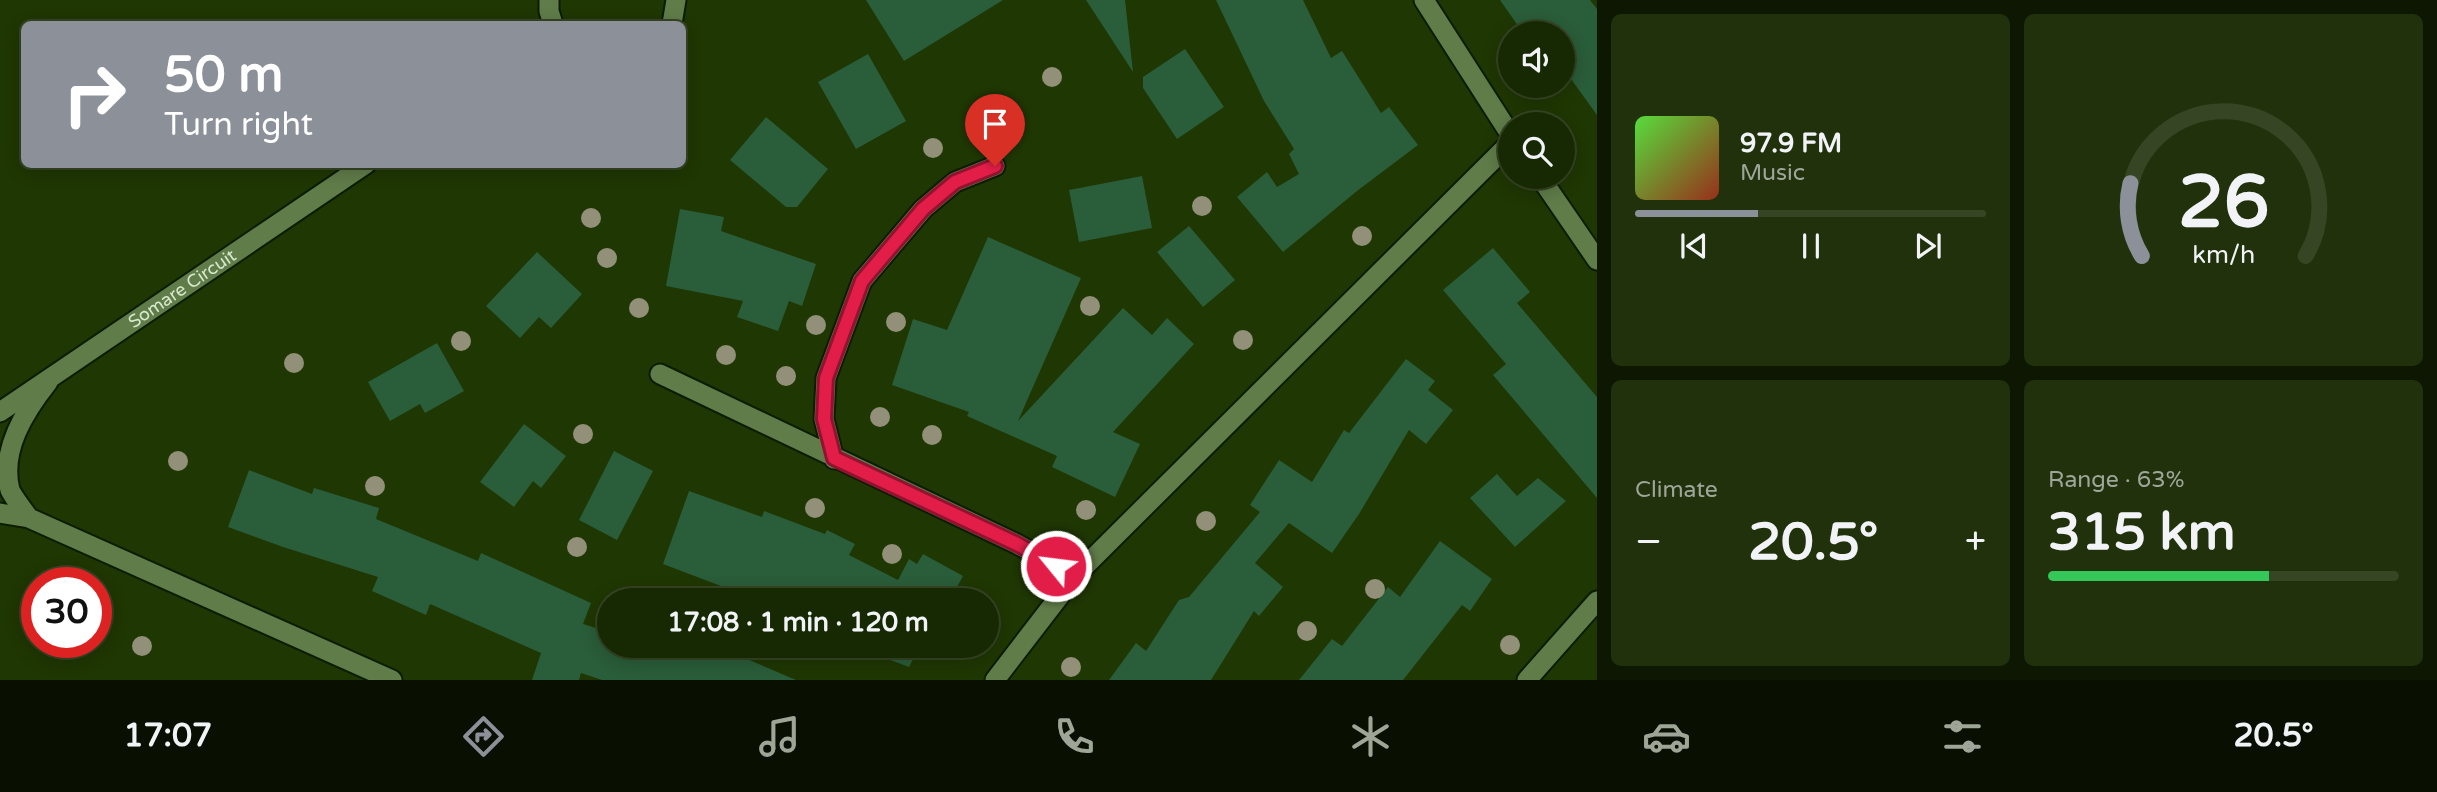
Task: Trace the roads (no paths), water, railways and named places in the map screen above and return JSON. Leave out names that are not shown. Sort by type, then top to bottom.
[{"type":"street","points":[[1424,0],[1498,115]]},
{"type":"street","points":[[673,21],[678,2]]},
{"type":"street","points":[[995,680],[1075,576],[1498,155]]},
{"type":"street","points":[[834,458],[824,419],[826,378],[862,281],[923,209],[955,182],[995,166]]},
{"type":"street","name":"Somare Circuit","points":[[0,412],[360,168]]},
{"type":"street","points":[[1548,189],[1597,260]]},
{"type":"street","points":[[660,374],[1017,544],[1075,576]]},
{"type":"street","points":[[29,518],[9,489],[4,472],[5,446],[15,424],[48,382]]},
{"type":"street","points":[[0,513],[29,518],[391,680]]},
{"type":"street","points":[[1527,680],[1597,601]]}]
